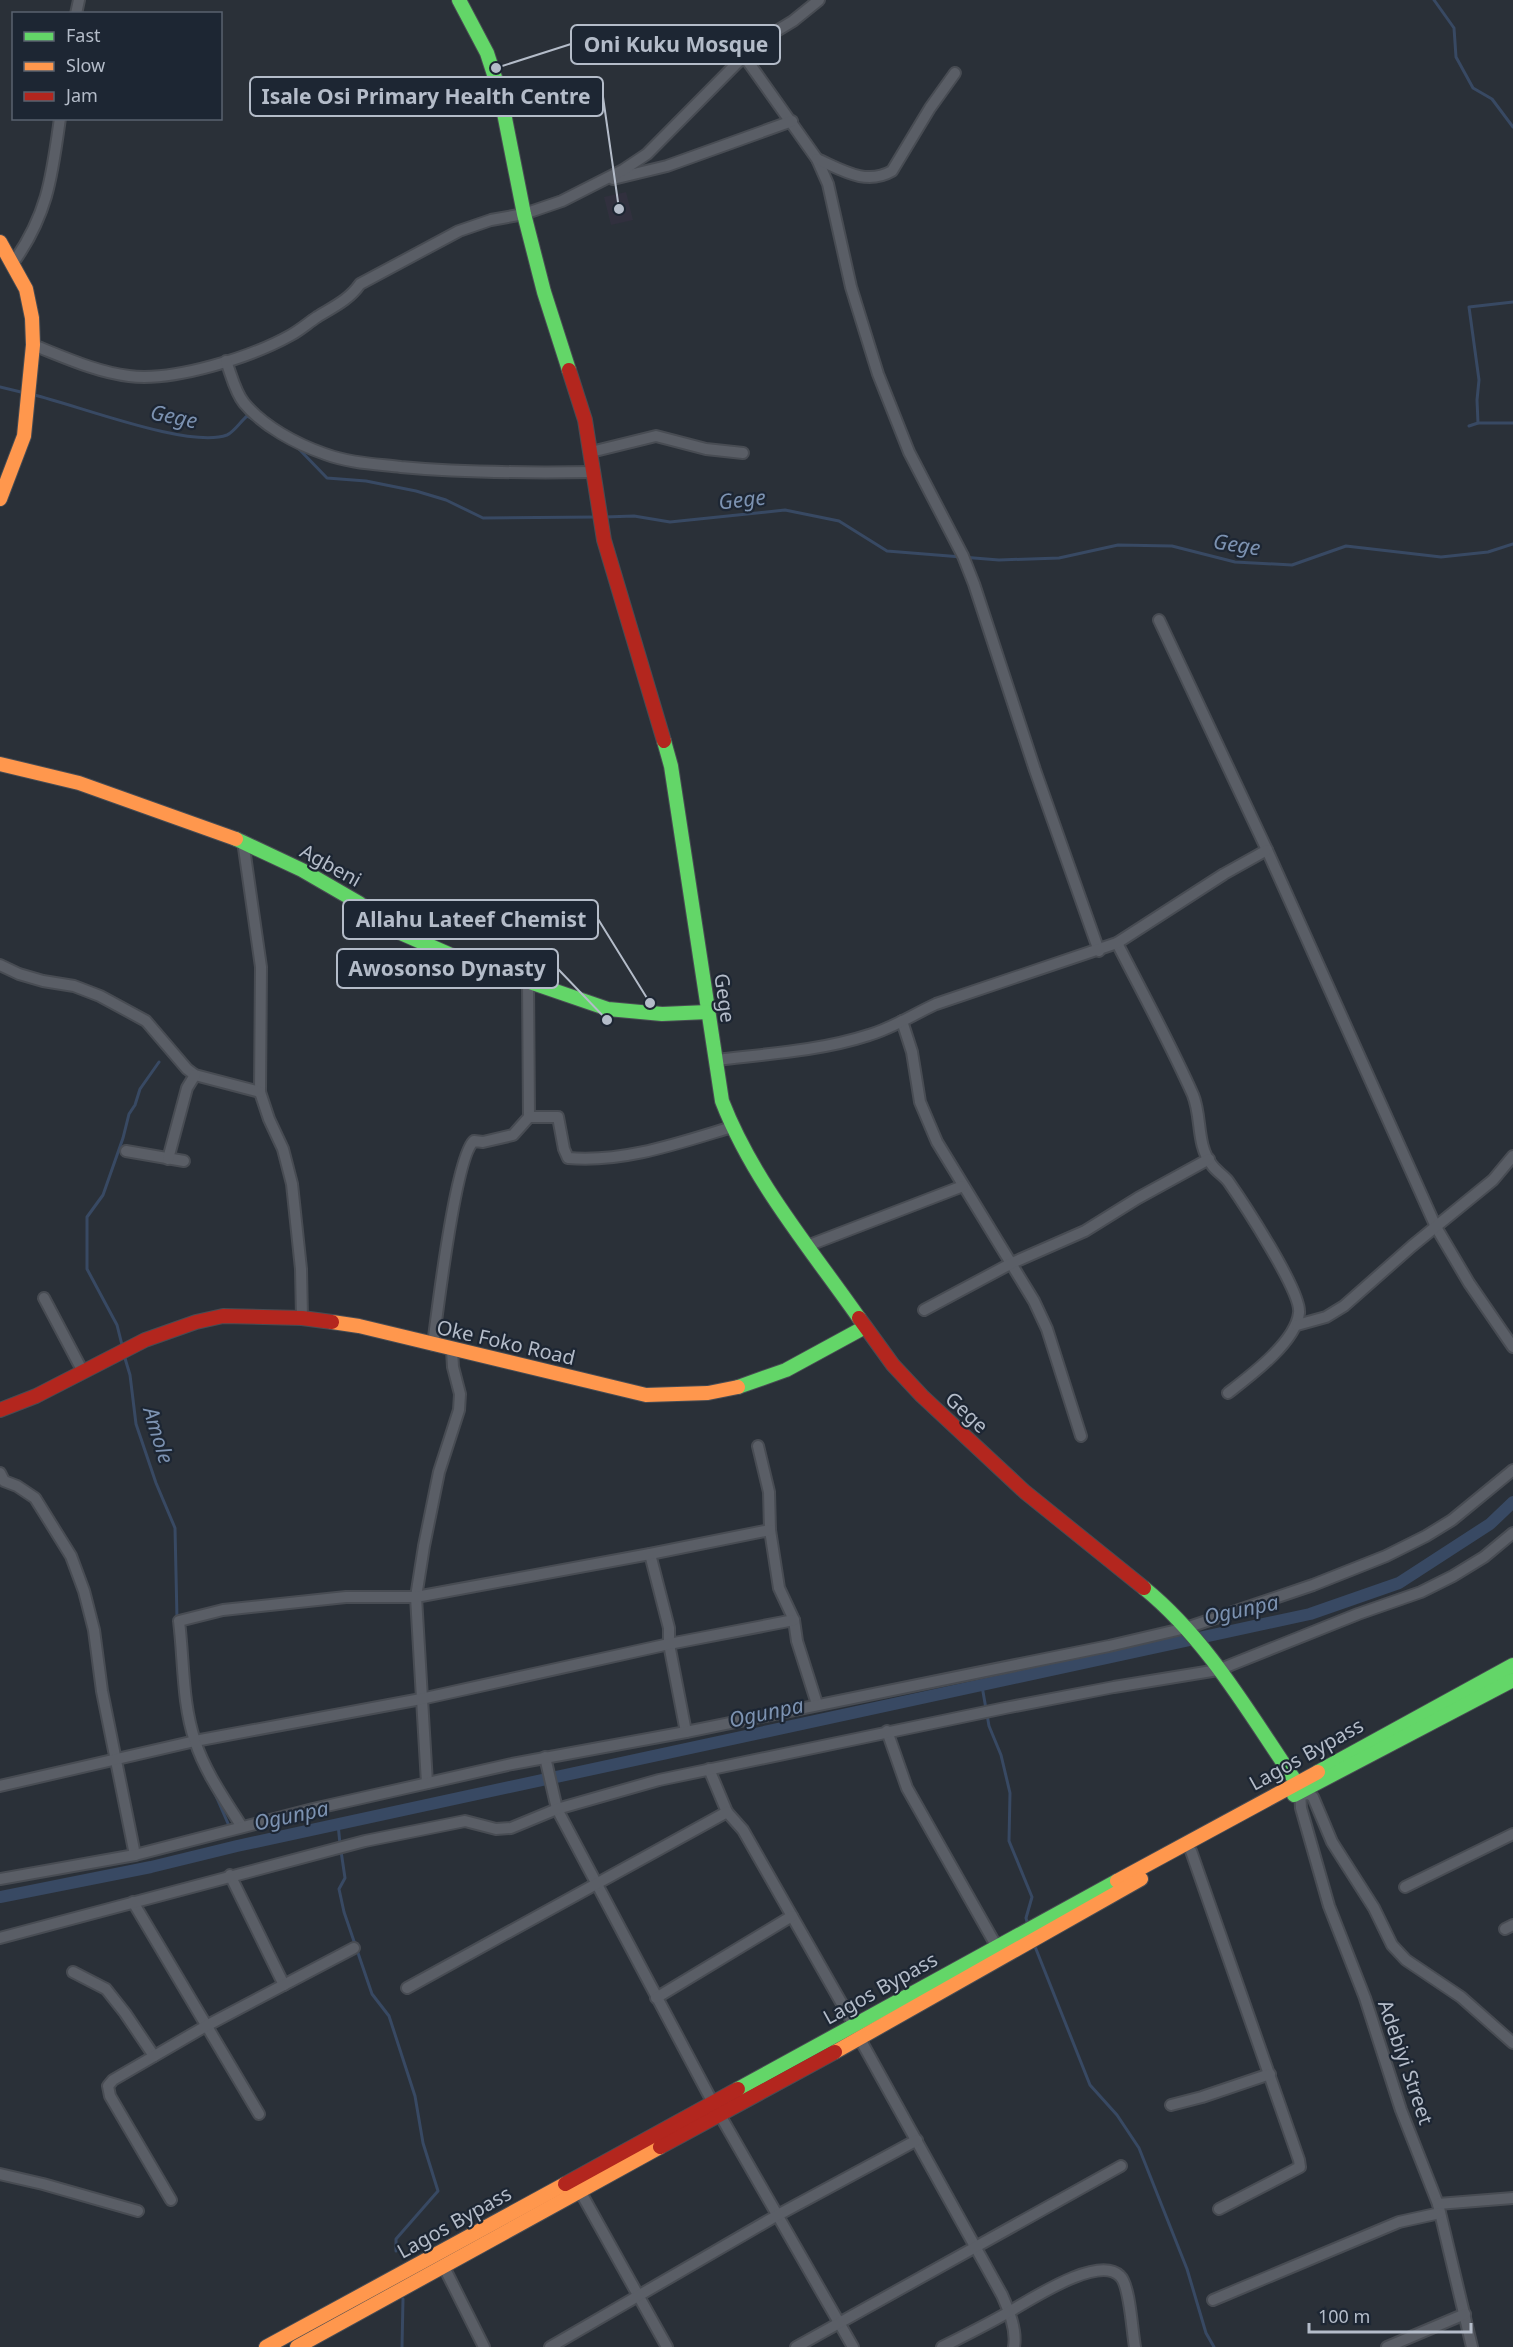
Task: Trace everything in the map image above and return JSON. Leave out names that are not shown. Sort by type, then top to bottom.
[{"type":"street","name":"Gege","points":[[459,0],[494,71],[509,132],[524,214],[544,292],[585,420],[604,540],[671,766],[715,1060],[722,1101],[732,1127],[759,1178],[893,1365],[965,1438],[1025,1492],[1168,1608],[1216,1666],[1299,1790]]},
{"type":"street","points":[[33,345],[104,372],[130,377],[157,377],[180,373],[262,349],[292,335],[352,296],[360,284],[459,231],[490,220],[524,214],[562,201],[601,182],[647,154],[744,56],[765,38],[793,21],[819,0]]},
{"type":"street","points":[[744,56],[817,159],[828,184],[851,287],[878,374],[909,452],[963,556],[974,584],[1035,770],[1099,951]]},
{"type":"street","points":[[817,159],[861,178],[883,176],[892,171],[930,108],[955,73]]},
{"type":"street","points":[[13,263],[31,238],[45,207],[60,120]]},
{"type":"street","points":[[601,182],[667,166],[792,121]]},
{"type":"street","points":[[0,242],[26,289],[32,318],[33,345],[24,436],[0,499]]},
{"type":"street","points":[[226,361],[242,401],[253,413],[286,436],[325,454],[356,462],[439,470],[594,472]]},
{"type":"street","points":[[591,452],[656,436],[706,448],[743,453]]},
{"type":"street","points":[[1159,620],[1267,850],[1437,1227],[1480,1300],[1513,1347]]},
{"type":"street","name":"Agbeni","points":[[0,764],[79,783],[243,841],[331,886],[359,903],[396,931],[451,955],[608,1009],[662,1014],[708,1012]]},
{"type":"street","points":[[243,841],[261,967],[260,1092],[268,1119],[284,1149],[292,1184],[299,1249],[302,1318]]},
{"type":"street","points":[[715,1060],[822,1047],[869,1035],[936,1004],[1099,951],[1117,943],[1224,874],[1267,850]]},
{"type":"street","points":[[1117,943],[1159,1023],[1194,1098],[1203,1146],[1211,1164],[1226,1179],[1252,1219],[1296,1295],[1300,1310],[1297,1324],[1288,1337],[1270,1357],[1228,1393]]},
{"type":"street","points":[[0,964],[19,974],[74,986],[100,996],[146,1022],[187,1069],[195,1075],[260,1092]]},
{"type":"street","points":[[433,1345],[443,1267],[455,1200],[468,1148],[474,1141],[483,1142],[513,1135],[530,1116],[528,981]]},
{"type":"street","points":[[902,1021],[912,1053],[920,1102],[937,1142],[1034,1301],[1047,1329],[1081,1436]]},
{"type":"street","points":[[168,1159],[187,1088],[195,1075]]},
{"type":"street","points":[[530,1116],[558,1117],[567,1158],[581,1159],[627,1155],[669,1146],[732,1127]]},
{"type":"street","points":[[126,1151],[184,1161]]},
{"type":"street","points":[[1297,1324],[1326,1317],[1344,1306],[1493,1180],[1513,1156]]},
{"type":"street","points":[[924,1310],[1012,1263],[1085,1231],[1138,1198],[1209,1159]]},
{"type":"street","points":[[807,1246],[963,1186]]},
{"type":"street","points":[[0,1410],[36,1396],[82,1371],[44,1298]]},
{"type":"street","name":"Oke Foko Road","points":[[82,1371],[130,1347],[196,1322],[223,1316],[302,1318],[359,1326],[646,1395],[676,1397],[760,1382],[812,1358],[865,1327]]},
{"type":"street","points":[[428,1783],[416,1597],[439,1472],[459,1410],[460,1394],[453,1368],[452,1350]]},
{"type":"street","points":[[758,1446],[769,1492],[770,1530],[779,1588],[794,1620],[817,1704]]},
{"type":"street","points":[[0,1879],[135,1855],[428,1783],[1189,1631],[1386,1556],[1452,1520],[1513,1470]]},
{"type":"street","points":[[0,1473],[4,1481],[17,1486],[35,1498],[70,1556],[84,1591],[94,1630],[102,1691],[135,1855]]},
{"type":"street","points":[[242,1827],[217,1788],[195,1742],[184,1687],[179,1621],[223,1610],[346,1597],[416,1597],[770,1530]]},
{"type":"street","points":[[0,1938],[230,1875],[365,1841],[465,1821],[496,1829],[511,1828],[556,1806],[709,1769],[886,1731],[1216,1666],[1421,1592],[1484,1557],[1513,1533]]},
{"type":"street","points":[[650,1554],[669,1628],[669,1644],[686,1732]]},
{"type":"street","points":[[0,1786],[195,1742],[421,1699],[669,1644],[794,1620]]},
{"type":"street","name":"Lagos Bypass","points":[[266,2347],[716,2109],[860,2039],[1299,1790],[1513,1665]]},
{"type":"street","name":"Lagos Bypass","points":[[297,2347],[580,2191],[854,2025],[997,1947],[1513,1680]]},
{"type":"street","points":[[886,1731],[907,1788],[997,1947]]},
{"type":"street","points":[[546,1761],[556,1806],[596,1886],[716,2109],[853,2347]]},
{"type":"street","points":[[709,1769],[727,1812],[743,1830],[854,2025]]},
{"type":"street","points":[[1299,1790],[1314,1797],[1332,1842],[1374,1908],[1392,1945],[1406,1960],[1461,1997],[1513,2043]]},
{"type":"street","name":"Adebiyi Street","points":[[1299,1790],[1329,1906],[1365,1998],[1401,2109],[1439,2209],[1472,2347]]},
{"type":"street","points":[[407,1988],[727,1812]]},
{"type":"street","points":[[1405,1887],[1513,1834]]},
{"type":"street","points":[[1191,1851],[1270,2074],[1300,2167],[1219,2209]]},
{"type":"street","points":[[230,1875],[284,1985]]},
{"type":"street","points":[[133,1902],[259,2114]]},
{"type":"street","points":[[656,1998],[792,1916]]},
{"type":"street","points":[[171,2200],[110,2096],[108,2086],[113,2080],[206,2026],[354,1948]]},
{"type":"street","points":[[73,1972],[106,1989],[154,2056]]},
{"type":"street","points":[[860,2039],[1009,2312],[1016,2339],[1014,2347]]},
{"type":"street","points":[[1171,2105],[1270,2074]]},
{"type":"street","points":[[550,2347],[776,2216],[917,2140]]},
{"type":"street","points":[[796,2347],[1121,2166]]},
{"type":"street","points":[[0,2174],[138,2211]]},
{"type":"street","points":[[580,2191],[667,2347]]},
{"type":"street","points":[[1213,2300],[1399,2222],[1439,2209],[1513,2198]]},
{"type":"street","points":[[443,2265],[483,2347]]},
{"type":"street","points":[[942,2347],[1033,2297],[1085,2273],[1101,2270],[1115,2272],[1122,2277],[1135,2347]]},
{"type":"street","points":[[1386,2347],[1465,2314]]},
{"type":"shaded area","points":[[626,192],[633,220],[611,225],[604,197]]},
{"type":"waterway","points":[[1434,0],[1454,28],[1456,57],[1473,88],[1492,99],[1513,127]]},
{"type":"waterway","points":[[1478,423],[1479,380],[1469,307],[1513,302]]},
{"type":"waterway","name":"Gege","points":[[0,387],[25,393]]},
{"type":"waterway","name":"Gege","points":[[34,395],[132,424],[187,436],[210,438],[227,435],[247,416],[254,420]]},
{"type":"waterway","points":[[1469,426],[1478,423],[1513,423]]},
{"type":"waterway","name":"Gege","points":[[298,448],[327,478],[366,481],[416,491],[446,500],[483,518],[596,517]]},
{"type":"waterway","name":"Gege","points":[[605,517],[634,516],[670,522],[785,510],[839,521],[887,551],[999,560],[1059,558],[1118,545],[1172,546],[1235,562],[1292,565],[1346,546],[1441,557],[1488,552],[1513,544]]},
{"type":"waterway","name":"Amole","points":[[122,1345],[117,1325],[87,1269],[87,1217],[103,1195],[129,1114],[135,1105],[140,1089],[159,1062]]},
{"type":"waterway","name":"Amole","points":[[124,1355],[130,1375],[136,1424],[156,1483],[175,1528],[177,1619]]},
{"type":"waterway","name":"Ogunpa","points":[[0,1897],[151,1867],[237,1846],[1310,1614],[1399,1583],[1490,1524],[1513,1502]]},
{"type":"waterway","points":[[982,1686],[989,1726],[1001,1755],[1010,1793],[1009,1841],[1032,1897],[1026,1918],[1028,1926]]},
{"type":"waterway","name":"Amole","points":[[216,1796],[230,1828]]},
{"type":"waterway","points":[[338,1824],[340,1844]]},
{"type":"waterway","points":[[341,1851],[345,1878],[339,1889],[344,1912],[372,1994],[389,2016],[415,2096],[423,2143],[438,2191],[396,2239],[396,2251]]},
{"type":"waterway","points":[[1034,1944],[1090,2085],[1117,2115],[1139,2148],[1187,2269],[1206,2333],[1214,2347]]},
{"type":"waterway","points":[[402,2347],[403,2299]]},
{"type":"traffic: fast","points":[[459,0],[487,53],[500,93],[524,214],[544,292],[569,370]]},
{"type":"traffic: fast","points":[[664,741],[671,766],[722,1101],[766,1186],[859,1318]]},
{"type":"traffic: fast","points":[[236,839],[302,870],[359,903],[396,931],[451,955],[608,1009],[662,1014],[708,1012]]},
{"type":"traffic: fast","points":[[738,1387],[786,1370],[865,1327]]},
{"type":"traffic: fast","points":[[1144,1588],[1188,1631],[1227,1679],[1300,1791]]},
{"type":"traffic: fast","points":[[1318,1772],[1513,1665]]},
{"type":"traffic: fast","points":[[1294,1795],[1513,1680]]},
{"type":"traffic: fast","points":[[738,2089],[1117,1881]]},
{"type":"traffic: slow","points":[[0,242],[26,289],[32,318],[33,345],[24,436],[0,499]]},
{"type":"traffic: slow","points":[[0,764],[79,783],[236,839]]},
{"type":"traffic: slow","points":[[332,1322],[359,1326],[646,1395],[708,1393],[738,1387]]},
{"type":"traffic: slow","points":[[1117,1881],[1318,1772]]},
{"type":"traffic: slow","points":[[835,2052],[1141,1879]]},
{"type":"traffic: slow","points":[[297,2347],[660,2147]]},
{"type":"traffic: slow","points":[[266,2347],[565,2184]]},
{"type":"traffic: jam","points":[[569,370],[585,420],[604,540],[664,741]]},
{"type":"traffic: jam","points":[[0,1410],[36,1396],[145,1340],[196,1322],[223,1316],[302,1318],[332,1322]]},
{"type":"traffic: jam","points":[[859,1318],[893,1365],[922,1396],[1025,1492],[1144,1588]]},
{"type":"traffic: jam","points":[[660,2147],[835,2052]]},
{"type":"traffic: jam","points":[[565,2184],[738,2089]]},
{"type":"place","name":"Oni Kuku Mosque","points":[[496,68]]},
{"type":"place","name":"Isale Osi Primary Health Centre","points":[[619,209]]},
{"type":"place","name":"Allahu Lateef Chemist","points":[[650,1003]]},
{"type":"place","name":"Awosonso Dynasty","points":[[607,1020]]}]
